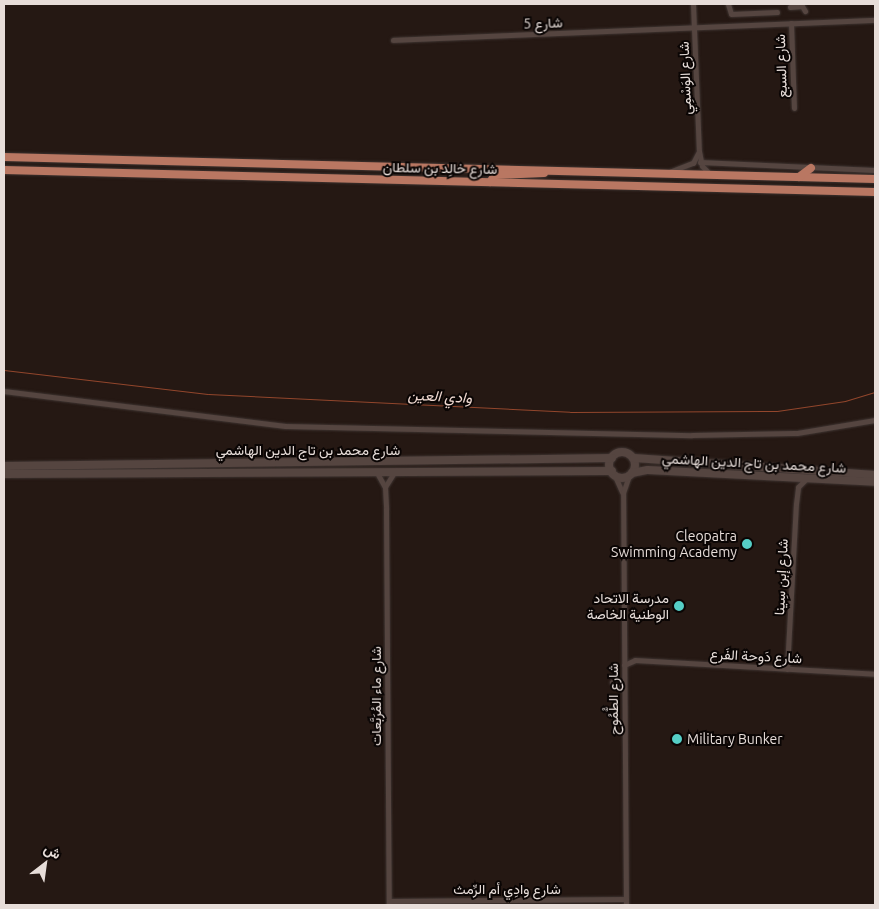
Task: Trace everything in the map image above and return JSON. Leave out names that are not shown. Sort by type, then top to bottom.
[{"type":"main road","name":"شارع خالِد بن سلطان","points":[[4,157],[875,179]]},
{"type":"main road","points":[[799,177],[811,168]]},
{"type":"main road","points":[[419,180],[478,176],[482,169]]},
{"type":"main road","name":"شارع خالِد بن سلطان","points":[[4,170],[875,192]]},
{"type":"main road","points":[[490,182],[495,175],[532,176],[553,170]]},
{"type":"street","name":"شارع الوَسْمِي","points":[[693,4],[700,162]]},
{"type":"street","points":[[728,4],[731,14],[777,12]]},
{"type":"street","points":[[790,6],[802,6],[805,13],[805,22]]},
{"type":"street","name":"شارع 5","points":[[393,40],[875,20]]},
{"type":"street","name":"شارع السبع","points":[[790,23],[794,108]]},
{"type":"street","points":[[663,174],[693,162],[699,151]]},
{"type":"street","points":[[700,162],[875,170]]},
{"type":"street","points":[[700,162],[710,175]]},
{"type":"street","points":[[4,391],[285,426],[711,435],[797,432],[875,420]]},
{"type":"street","name":"شارع محمد بن تاج الدين الهاشمي","points":[[4,466],[612,458],[624,452],[634,458],[875,475]]},
{"type":"street","points":[[612,458],[613,473]]},
{"type":"street","points":[[630,475],[634,458]]},
{"type":"street","points":[[19,474],[17,468],[46,465]]},
{"type":"street","name":"شارع ماء المُرَبَّعات","points":[[376,470],[385,487],[389,903]]},
{"type":"street","points":[[385,487],[396,470]]},
{"type":"street","name":"شارع محمد بن تاج الدين الهاشمي","points":[[4,474],[396,470],[613,473],[630,475],[648,470],[875,482]]},
{"type":"street","name":"شارع الطُّمُوح","points":[[613,473],[623,492]]},
{"type":"street","name":"شارع الطُّمُوح","points":[[626,902],[623,492],[630,475]]},
{"type":"street","points":[[791,478],[798,487],[806,479]]},
{"type":"street","name":"شارع إبن سِينا","points":[[787,669],[798,487]]},
{"type":"street","points":[[624,651],[635,660],[624,666]]},
{"type":"street","name":"شارع دَوحة الفَرع","points":[[635,660],[875,674]]},
{"type":"street","points":[[612,682],[624,688]]},
{"type":"street","name":"شارع وادِي أم الرِّمث","points":[[389,903],[626,902]]},
{"type":"waterway","name":"وادي العين","points":[[4,370],[208,394],[570,412],[777,411],[845,401],[875,392]]},
{"type":"place","name":"Cleopatra Swimming Academy","points":[[747,544]]},
{"type":"place","name":"مدرسة الاتحاد الوطنية الخاصة","points":[[679,606]]},
{"type":"place","name":"Military Bunker","points":[[677,739]]}]
